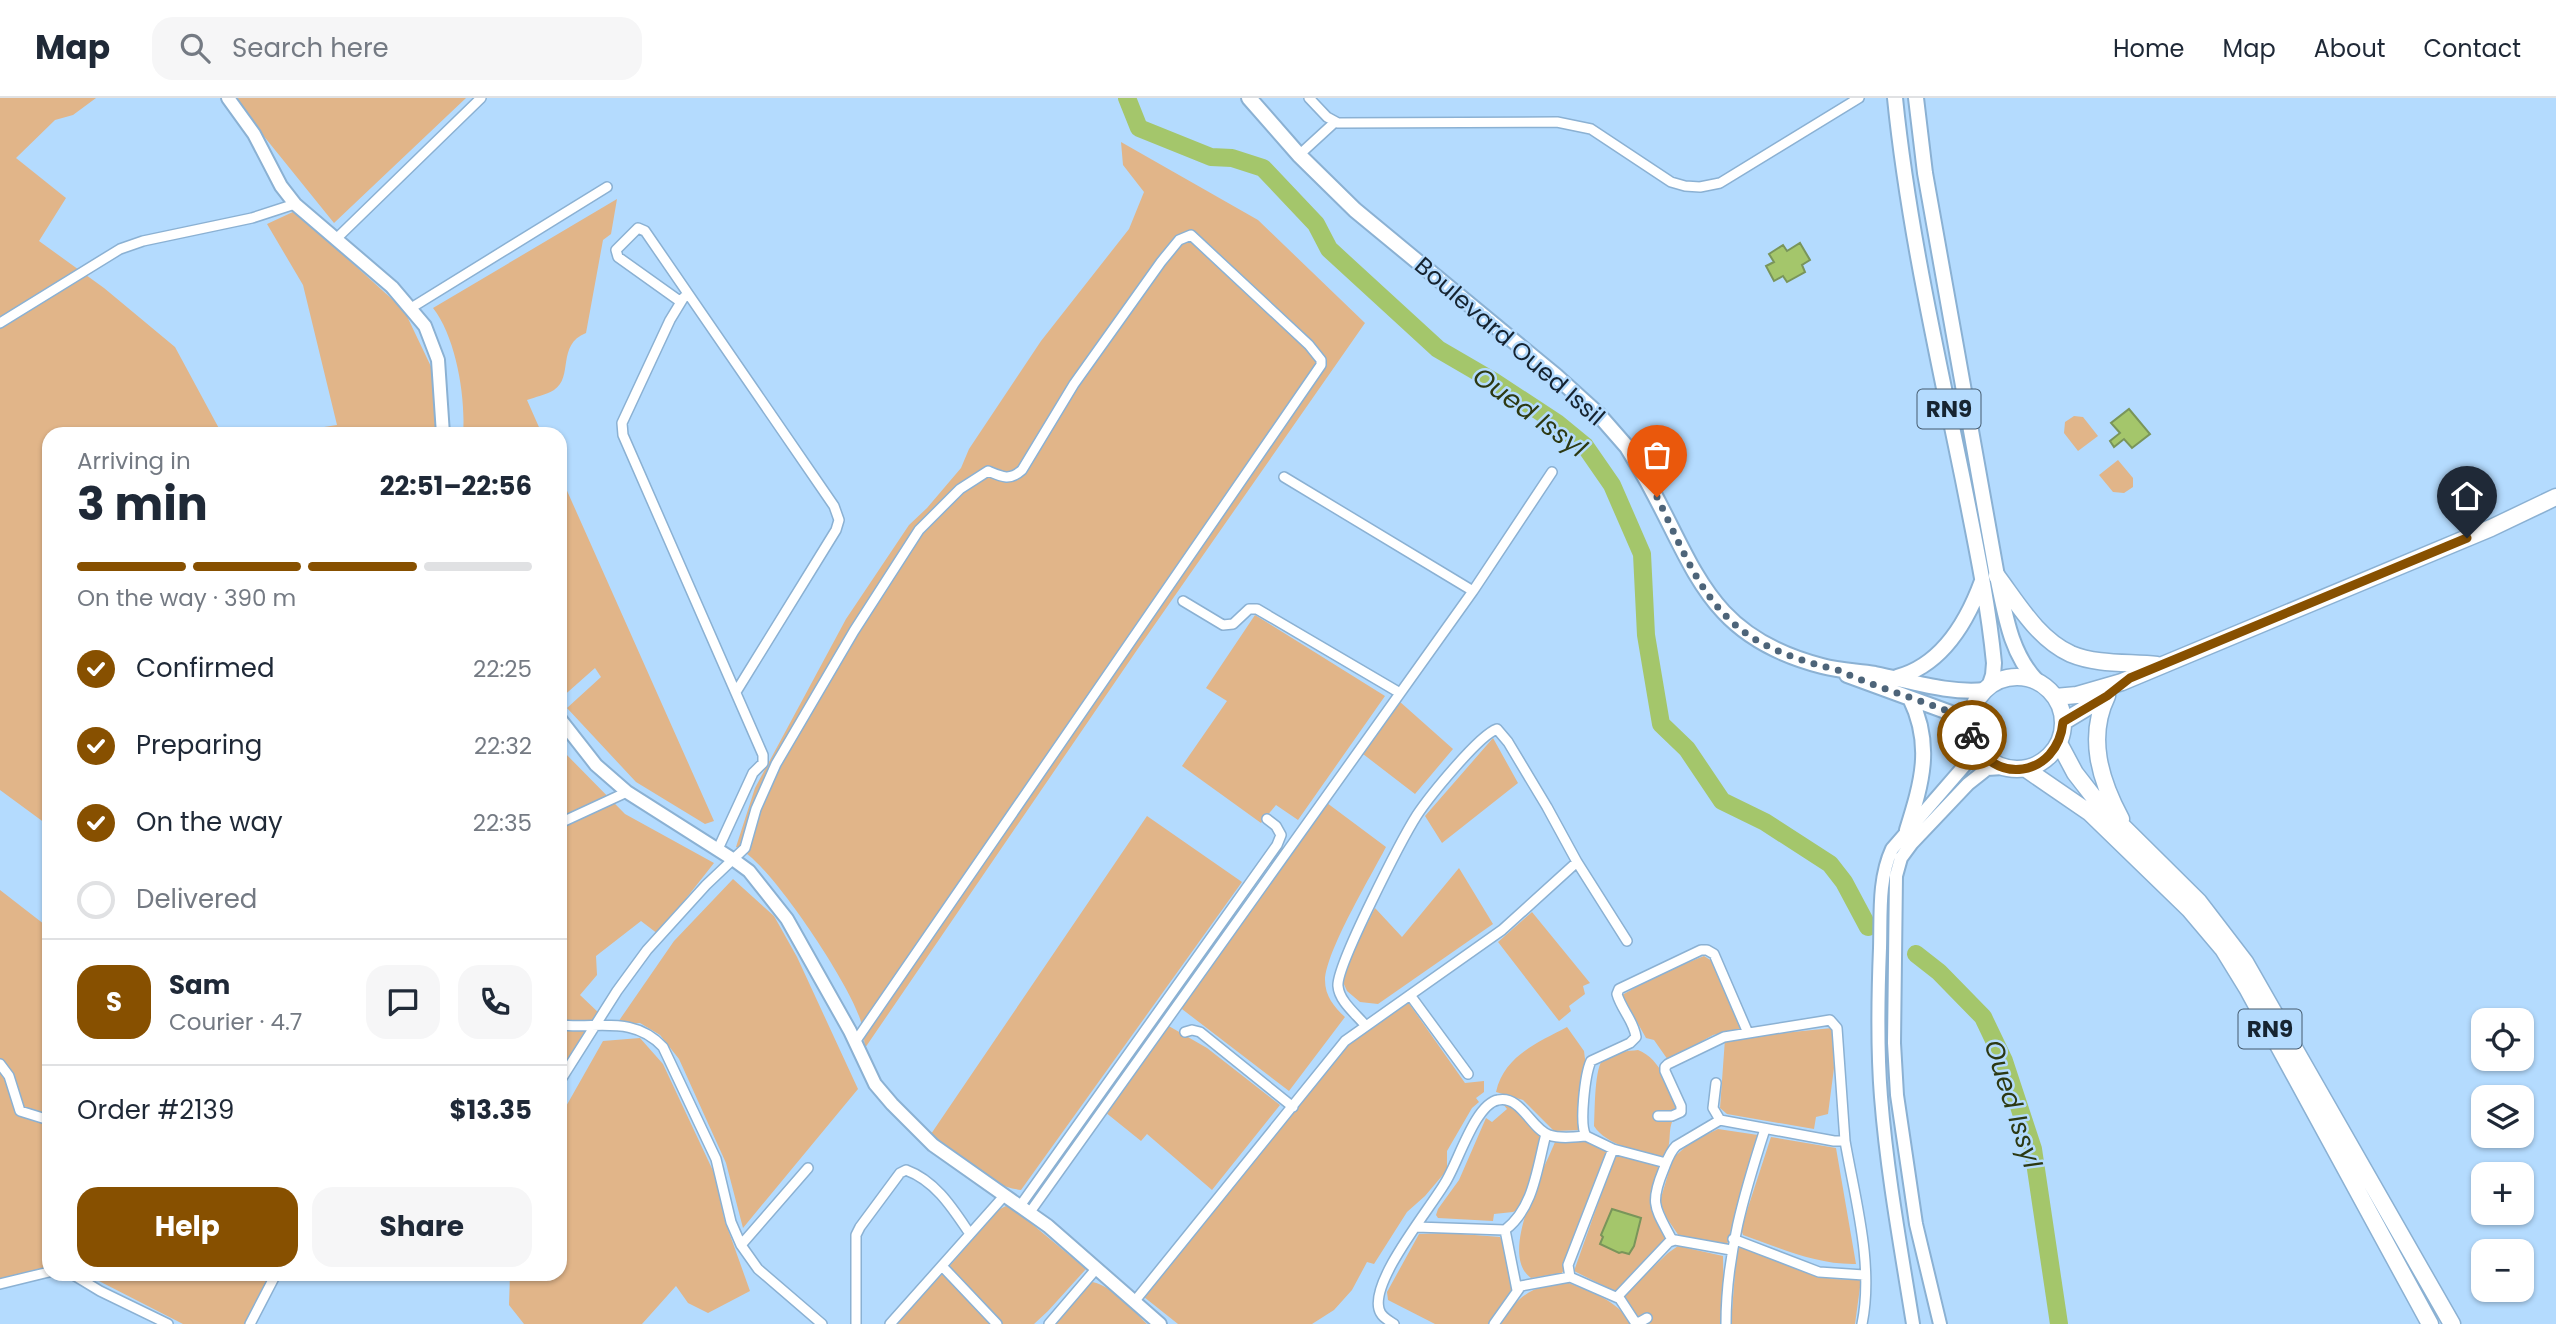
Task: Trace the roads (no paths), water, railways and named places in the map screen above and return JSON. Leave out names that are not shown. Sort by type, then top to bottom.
[{"type":"highway","points":[[1970,725],[1977,748],[1984,757],[2003,768],[2026,769],[2045,760],[2059,743],[2063,722],[2055,697],[2077,695],[2122,682],[2491,528],[2556,497]]},
{"type":"highway","points":[[1990,578],[2038,630],[2071,654],[2103,661],[2160,665]]},
{"type":"highway","points":[[1987,688],[2012,677],[2037,681]]},
{"type":"highway","name":"RN9","points":[[2037,681],[2055,697]]},
{"type":"highway","points":[[2063,722],[2107,696],[2122,682]]},
{"type":"highway","name":"RN9","points":[[1970,725],[1976,701],[1987,688]]},
{"type":"highway","points":[[2107,696],[2097,722],[2097,754],[2107,787],[2127,831]]},
{"type":"highway","name":"RN9","points":[[2059,743],[2084,785],[2199,902],[2245,962],[2452,1324]]},
{"type":"highway","name":"RN9","points":[[2026,769],[2090,813],[2190,910],[2224,949],[2430,1324]]},
{"type":"main road","name":"Boulevard Oued Issil","points":[[1249,98],[1299,155],[1355,209],[1600,415],[1639,467],[1695,573],[1730,621],[1745,633],[1776,650],[1910,698],[1970,725]]},
{"type":"main road","name":"RN9","points":[[1895,98],[1917,250],[1990,578],[2011,638],[2028,672],[2037,681]]},
{"type":"main road","name":"RN9","points":[[1916,98],[1925,173],[1990,578],[1994,663],[1993,676],[1987,688]]},
{"type":"main road","points":[[1894,678],[1911,673],[1942,650],[1990,578]]},
{"type":"main road","name":"Boulevard Oued Issil","points":[[1840,671],[1861,672],[1955,690],[1987,688]]},
{"type":"main road","points":[[1908,830],[1925,750],[1920,718],[1910,698]]},
{"type":"street","points":[[228,98],[254,134],[281,186],[295,204],[392,287],[425,326],[438,360],[443,427]]},
{"type":"street","points":[[336,239],[481,98]]},
{"type":"street","points":[[1309,98],[1335,122],[1568,123],[1601,134],[1671,182],[1700,187],[1720,183],[1859,98]]},
{"type":"street","points":[[1299,155],[1335,122]]},
{"type":"street","points":[[411,308],[607,187]]},
{"type":"street","points":[[0,323],[120,249],[143,241],[252,218],[295,204]]},
{"type":"street","points":[[681,302],[621,260],[617,253],[619,246],[638,228],[642,229],[689,292],[834,506],[839,520],[836,530],[736,692]]},
{"type":"street","points":[[567,1070],[647,950],[706,885],[745,848],[756,808],[776,764],[854,631],[919,530],[960,489],[980,474],[988,471],[1007,479],[1022,470],[1074,384],[1161,262],[1179,240],[1188,234],[1195,237],[1309,345],[1319,356],[1321,365],[855,1042]]},
{"type":"street","points":[[689,292],[681,302],[622,423],[623,435],[763,755],[763,763],[753,773],[718,849]]},
{"type":"street","points":[[1025,1209],[1473,591],[1552,472]]},
{"type":"street","points":[[1284,477],[1473,591]]},
{"type":"street","points":[[1183,601],[1223,625],[1233,624],[1250,609],[1257,610],[1400,693]]},
{"type":"street","points":[[1913,1324],[1897,1227],[1881,1097],[1882,885],[1892,849],[1964,766],[1970,725]]},
{"type":"street","points":[[567,728],[596,765],[627,792],[749,871],[787,919],[855,1042],[875,1084],[899,1111],[933,1145],[1025,1209],[1160,1324]]},
{"type":"street","points":[[1365,1025],[1341,996],[1338,985],[1346,956],[1416,817],[1486,735],[1497,729],[1503,734],[1577,862],[1627,941]]},
{"type":"street","points":[[1940,1324],[1916,1224],[1897,1095],[1895,889],[1898,867],[1912,843],[1975,777],[1987,769],[2003,768]]},
{"type":"street","points":[[567,820],[627,792]]},
{"type":"street","points":[[1025,1209],[1277,845],[1281,835],[1276,826],[1267,819]]},
{"type":"street","points":[[1134,1302],[1345,1041],[1502,930],[1577,862]]},
{"type":"street","points":[[1586,1136],[1583,1125],[1587,1071],[1591,1061],[1630,1043],[1636,1037],[1616,993],[1623,986],[1701,950],[1707,950],[1714,954],[1748,1032]]},
{"type":"street","points":[[1410,995],[1468,1074]]},
{"type":"street","points":[[1658,1116],[1672,1116],[1681,1112],[1681,1106],[1665,1072],[1668,1064],[1714,1041],[1748,1032],[1830,1020],[1834,1023],[1838,1041],[1845,1141],[1858,1216],[1864,1275],[1865,1309],[1862,1324]]},
{"type":"street","points":[[567,1025],[640,1029],[653,1036],[663,1047],[716,1159],[731,1222],[741,1245],[758,1269],[822,1324]]},
{"type":"street","points":[[1185,1032],[1200,1031],[1293,1107]]},
{"type":"street","points":[[0,1064],[9,1076],[20,1111],[42,1118]]},
{"type":"street","points":[[1716,1083],[1713,1108],[1720,1120]]},
{"type":"street","points":[[1376,1324],[1380,1291],[1388,1269],[1458,1161],[1479,1112],[1487,1105],[1497,1100],[1506,1100],[1515,1104],[1546,1134],[1562,1137],[1586,1136],[1612,1149],[1666,1163]]},
{"type":"street","points":[[1672,1240],[1654,1202],[1670,1152],[1720,1120],[1845,1141]]},
{"type":"street","points":[[1726,1324],[1726,1297],[1733,1239],[1765,1129]]},
{"type":"street","points":[[1416,1227],[1505,1230],[1525,1209],[1546,1134]]},
{"type":"street","points":[[1570,1277],[1568,1265],[1612,1149]]},
{"type":"street","points":[[741,1245],[808,1168]]},
{"type":"street","points":[[856,1324],[856,1236],[900,1173],[906,1170],[911,1172],[938,1191],[970,1234]]},
{"type":"street","points":[[883,1324],[891,1322],[1004,1196]]},
{"type":"street","points":[[1505,1230],[1517,1290]]},
{"type":"street","points":[[1733,1239],[1819,1272],[1864,1275]]},
{"type":"street","points":[[1672,1240],[1731,1250]]},
{"type":"street","points":[[1618,1298],[1672,1240]]},
{"type":"street","points":[[942,1266],[997,1324]]},
{"type":"street","points":[[1049,1323],[1096,1269]]},
{"type":"street","points":[[0,1283],[42,1274]]},
{"type":"street","points":[[1493,1324],[1517,1290],[1527,1284],[1570,1277],[1618,1298],[1635,1322],[1647,1318]]},
{"type":"street","points":[[85,1281],[168,1324]]},
{"type":"street","points":[[250,1324],[272,1281]]},
{"type":"street","points":[[1379,1310],[1383,1317],[1394,1324]]},
{"type":"waterway","name":"Oued Issyl","points":[[1127,98],[1139,128],[1211,157],[1232,158],[1263,168],[1316,224],[1329,249],[1438,349],[1557,423],[1585,446],[1612,485],[1642,554],[1646,635],[1661,724],[1687,749],[1722,801],[1765,822],[1830,864],[1844,882],[1868,927]]},
{"type":"waterway","name":"Oued Issyl","points":[[1916,954],[1939,972],[1983,1017],[2004,1061],[2033,1149],[2059,1324]]}]
